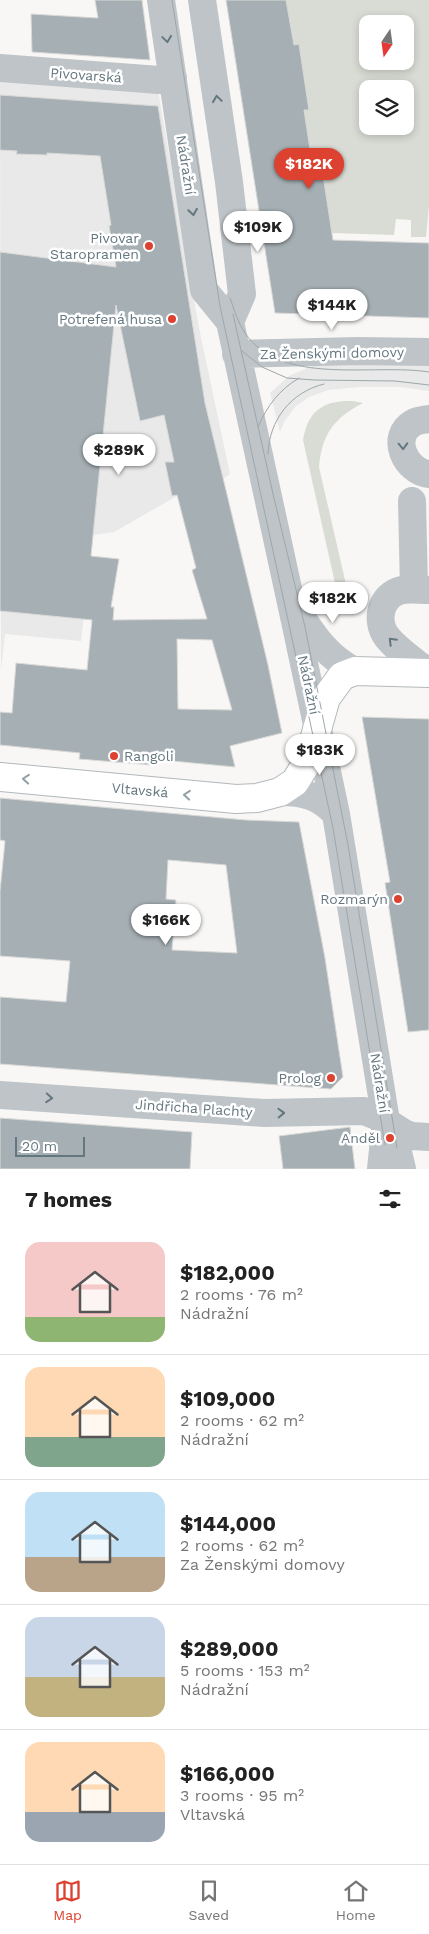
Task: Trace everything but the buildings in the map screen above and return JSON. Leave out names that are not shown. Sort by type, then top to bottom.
[{"type":"main road","points":[[355,671],[429,673]]},
{"type":"main road","name":"Vltavská","points":[[0,777],[236,799],[257,798],[280,792],[294,782],[305,767],[326,698],[332,688],[342,676],[355,671]]},
{"type":"street","name":"Nádražní","points":[[161,0],[204,290],[232,318]]},
{"type":"street","points":[[184,0],[232,318]]},
{"type":"street","name":"Nádražní","points":[[202,0],[229,182],[242,294],[232,318],[236,354],[336,814],[390,1154]]},
{"type":"street","name":"Pivovarská","points":[[0,68],[159,80],[173,78]]},
{"type":"street","name":"Za Ženskými domovy","points":[[236,354],[358,351],[429,352]]},
{"type":"street","points":[[429,419],[413,423],[407,428],[402,445],[402,452],[410,465],[416,471],[429,474]]},
{"type":"street","points":[[412,501],[421,590],[401,590],[392,594],[383,605],[380,620],[387,637],[429,673]]},
{"type":"street","points":[[291,601],[325,650],[344,666],[355,671]]},
{"type":"street","name":"Vltavská","points":[[280,792],[296,792],[315,796],[328,805],[336,814]]},
{"type":"street","name":"Jindřicha Plachty","points":[[0,1095],[264,1113],[354,1110],[372,1114],[390,1154]]},
{"type":"street","name":"Jindřicha Plachty","points":[[390,1154],[404,1133],[412,1136],[429,1137]]},
{"type":"shaded area","points":[[286,0],[429,0],[429,205],[426,237],[411,237],[411,220],[396,219],[394,235],[332,233],[318,161],[312,162],[304,110],[309,109],[299,45],[293,45]]},
{"type":"shaded area","points":[[0,80],[158,90],[199,328],[230,474],[223,479],[177,496],[114,532],[93,535],[81,641],[5,634],[1,671]]},
{"type":"shaded area","points":[[319,363],[429,365],[429,391],[400,387],[360,387],[328,390],[309,397],[296,406],[284,422],[280,432],[270,393],[289,376]]},
{"type":"shaded area","points":[[353,401],[363,403],[344,415],[331,428],[323,445],[319,467],[353,615],[347,612],[339,601],[303,440],[309,421],[319,409],[334,402]]},
{"type":"tram line","points":[[172,0],[220,306],[333,828],[385,1145]]},
{"type":"tram line","points":[[230,298],[245,333],[261,350],[281,361],[304,367],[329,369],[429,372]]},
{"type":"tram line","points":[[233,314],[305,627],[348,845],[397,1148]]},
{"type":"tram line","points":[[242,351],[262,367],[287,378],[395,381],[429,385]]},
{"type":"tram line","points":[[258,427],[274,399],[299,378]]},
{"type":"tram line","points":[[268,454],[273,430],[277,419],[284,409],[301,394],[324,384]]},
{"type":"place","name":"Pivovar Staropramen","points":[[149,246]]},
{"type":"place","name":"Potrefená husa","points":[[172,319]]},
{"type":"place","name":"Rangoli","points":[[114,756]]},
{"type":"place","name":"Rozmarýn","points":[[398,899]]},
{"type":"place","name":"Prolog","points":[[331,1078]]},
{"type":"place","name":"Anděl","points":[[390,1138]]}]
